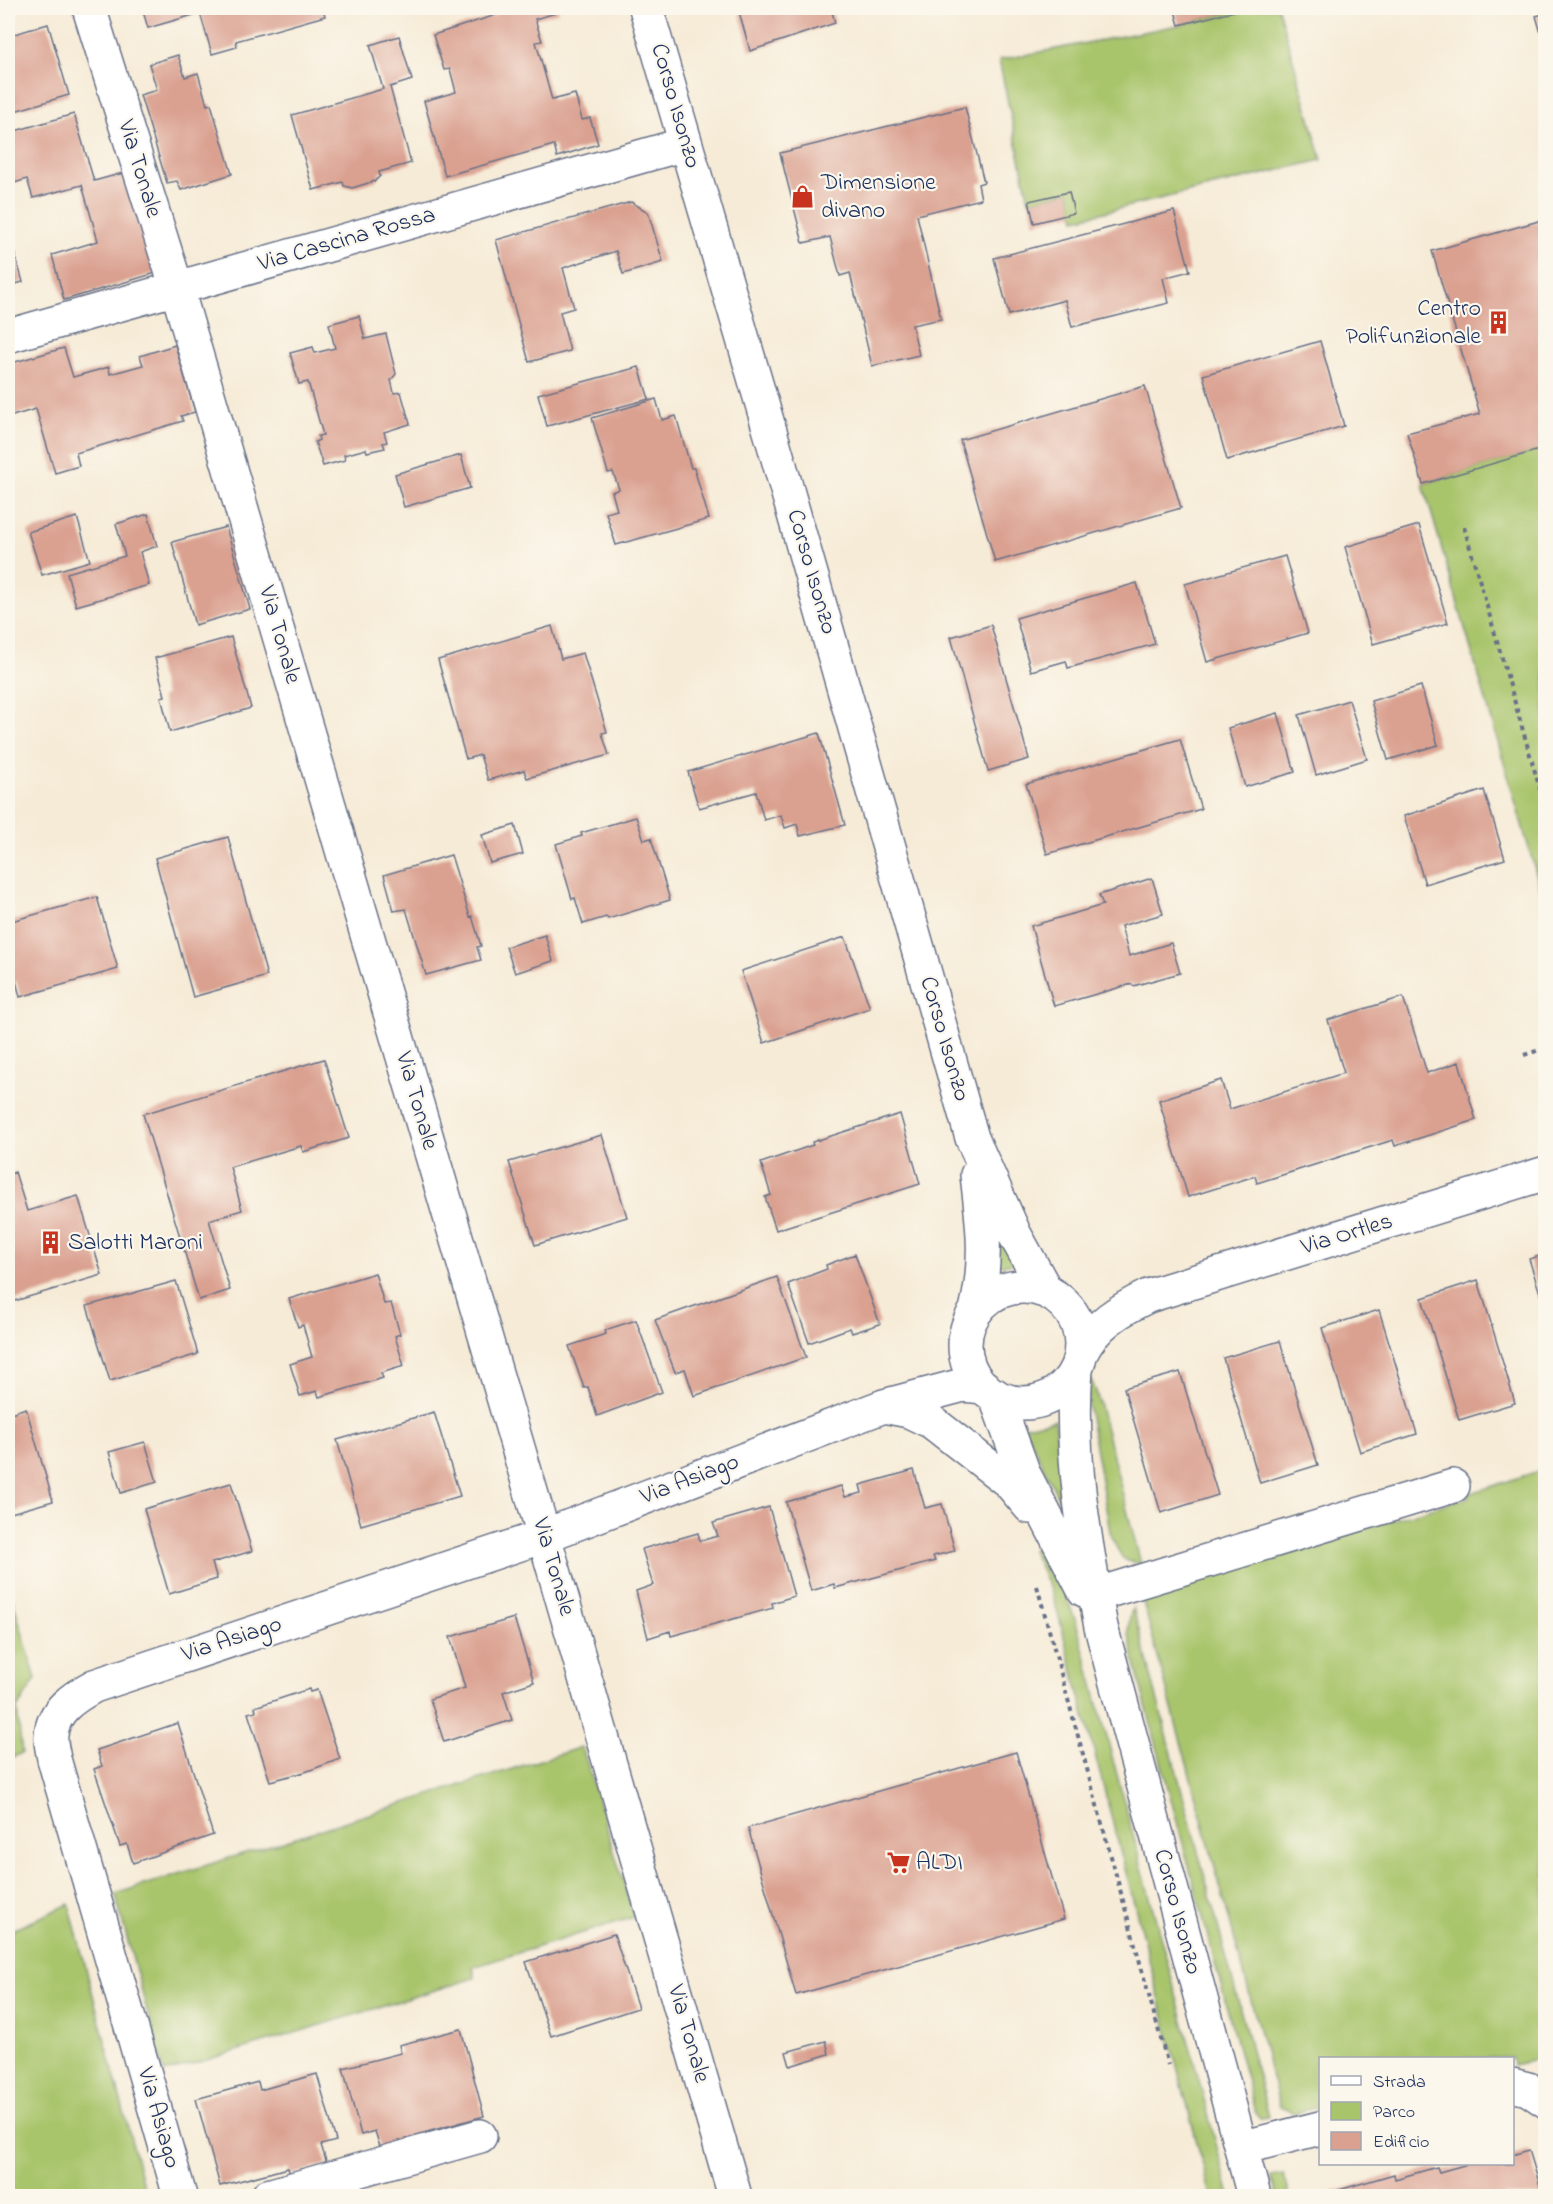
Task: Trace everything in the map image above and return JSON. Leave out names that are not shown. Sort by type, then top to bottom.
[{"type":"street","name":"Via Tonale","points":[[89,8],[177,289],[544,1536],[735,2196]]},
{"type":"street","name":"Corso Isonzo","points":[[646,8],[779,462],[972,1138],[1015,1235],[1051,1293]]},
{"type":"street","name":"Via Cascina Rossa","points":[[8,336],[686,144]]},
{"type":"street","name":"Corso Isonzo","points":[[971,1325],[984,1269],[984,1233],[972,1138]]},
{"type":"street","name":"Via Ortles","points":[[1078,1361],[1087,1341],[1098,1327],[1125,1307],[1148,1296],[1545,1173]]},
{"type":"street","points":[[1028,1286],[1051,1293],[1068,1307],[1076,1320],[1081,1336],[1078,1361],[1069,1381],[1059,1390],[1041,1400],[1021,1403],[1008,1401],[990,1391],[975,1377],[969,1365],[971,1325],[990,1297],[1008,1288],[1028,1286]]},
{"type":"street","name":"Via Ortles","points":[[1051,1293],[1080,1302],[1148,1296]]},
{"type":"street","name":"Via Asiago","points":[[884,1406],[930,1380],[954,1359],[971,1325]]},
{"type":"street","name":"Corso Isonzo","points":[[1078,1361],[1073,1409],[1075,1461],[1084,1534],[1098,1611],[1254,2196]]},
{"type":"street","name":"Via Asiago","points":[[180,2196],[54,1759],[51,1735],[59,1712],[71,1699],[94,1686],[544,1536],[884,1406],[963,1385],[990,1391]]},
{"type":"street","name":"Corso Isonzo","points":[[990,1391],[1024,1474],[1098,1611]]},
{"type":"street","points":[[884,1406],[909,1411],[924,1418],[1009,1482],[1062,1545]]},
{"type":"street","points":[[1098,1611],[1453,1486]]},
{"type":"street","points":[[1514,2086],[1528,2089],[1545,2101]]},
{"type":"street","points":[[1240,2148],[1319,2128]]},
{"type":"street","points":[[268,2196],[480,2136]]},
{"type":"path","points":[[1464,527],[1545,810]]},
{"type":"path","points":[[1524,1055],[1545,1048]]},
{"type":"path","points":[[1037,1585],[1168,2066]]},
{"type":"green space","points":[[1249,8],[1278,8],[1322,160],[1075,219],[1069,192],[1029,201],[999,60],[1179,25]]},
{"type":"green space","points":[[1545,448],[1545,904],[1423,484]]},
{"type":"green space","points":[[995,1209],[1018,1262],[993,1267]]},
{"type":"green space","points":[[1090,1378],[1096,1391],[1141,1564],[1122,1557],[1111,1537],[1088,1406]]},
{"type":"green space","points":[[1055,1420],[1063,1501],[1060,1502],[1024,1426]]},
{"type":"green space","points":[[1545,1469],[1545,2058],[1514,2065],[1514,2057],[1319,2057],[1319,2107],[1294,2113],[1280,2107],[1142,1598],[1151,1593],[1468,1497],[1468,1494]]},
{"type":"green space","points":[[1035,1547],[1062,1586],[1076,1622],[1230,2196],[1211,2196],[1057,1610],[1032,1550]]},
{"type":"green space","points":[[8,1584],[36,1679],[17,1709],[22,1753],[8,1759]]},
{"type":"green space","points":[[1133,1608],[1269,2117],[1260,2118],[1255,2112],[1139,1680],[1129,1634]]},
{"type":"green space","points":[[582,1747],[634,1917],[473,1967],[475,1978],[164,2073],[115,1894]]},
{"type":"green space","points":[[69,1904],[146,2196],[8,2196],[8,1932]]},
{"type":"green space","points":[[1284,2175],[1290,2196],[1277,2196],[1271,2177]]},
{"type":"building","points":[[142,8],[323,8],[325,16],[236,41],[237,47],[212,54],[200,13],[148,28]]},
{"type":"building","points":[[494,8],[557,8],[559,12],[535,19],[542,41],[536,42],[552,100],[575,94],[582,120],[590,118],[598,144],[557,157],[554,145],[445,176],[424,101],[456,92],[450,69],[444,70],[433,35],[496,15]]},
{"type":"building","points":[[738,8],[831,8],[835,23],[750,51]]},
{"type":"building","points":[[1174,8],[1246,8],[1179,25]]},
{"type":"building","points":[[1546,13],[1546,47],[1545,47],[1536,16]]},
{"type":"building","points":[[48,24],[69,95],[8,113],[8,36]]},
{"type":"building","points":[[399,36],[412,80],[390,87],[411,163],[379,172],[380,176],[375,181],[352,188],[344,186],[343,182],[313,190],[292,115],[383,89],[370,45]]},
{"type":"building","points":[[178,55],[185,77],[198,73],[207,105],[211,104],[232,174],[181,190],[177,181],[167,183],[140,95],[157,90],[149,64]]},
{"type":"building","points":[[965,107],[984,182],[978,184],[981,199],[917,215],[941,319],[912,325],[919,355],[872,366],[850,273],[840,276],[830,237],[803,243],[780,153]]},
{"type":"building","points":[[74,114],[94,181],[127,172],[156,273],[64,300],[52,255],[98,241],[82,185],[33,198],[27,179],[8,185],[8,133]]},
{"type":"building","points":[[1069,192],[1074,213],[1034,223],[1029,201]]},
{"type":"building","points":[[631,202],[648,212],[663,262],[623,274],[616,251],[563,268],[574,308],[560,312],[570,351],[529,362],[496,240]]},
{"type":"building","points":[[1174,211],[1190,271],[1163,278],[1169,303],[1072,327],[1065,300],[1009,315],[994,258]]},
{"type":"building","name":"Centro Polifunzionale","points":[[1546,219],[1546,448],[1423,484],[1407,433],[1480,414],[1432,251]]},
{"type":"building","points":[[8,230],[23,282],[8,286]]},
{"type":"building","points":[[359,316],[365,339],[386,334],[396,374],[391,380],[394,393],[401,392],[410,424],[384,432],[387,442],[383,443],[385,448],[367,452],[366,449],[344,455],[345,460],[323,466],[315,442],[319,440],[318,436],[323,435],[308,382],[299,384],[290,353],[313,347],[315,353],[335,348],[329,324]]},
{"type":"building","points":[[1320,341],[1344,426],[1227,460],[1203,375]]},
{"type":"building","points":[[175,345],[195,412],[181,416],[183,421],[76,453],[79,466],[55,473],[36,409],[9,417],[8,364],[64,348],[73,377],[109,367],[110,374],[143,365],[140,356]]},
{"type":"building","points":[[639,367],[649,399],[547,426],[538,394]]},
{"type":"building","points":[[1145,386],[1181,508],[995,562],[960,440]]},
{"type":"building","points":[[656,399],[662,420],[676,416],[709,519],[616,545],[606,513],[617,510],[612,492],[619,489],[613,472],[608,473],[592,418]]},
{"type":"building","points":[[461,455],[470,488],[404,507],[395,474]]},
{"type":"building","points":[[148,514],[157,546],[140,552],[149,585],[76,606],[67,573],[125,556],[116,524]]},
{"type":"building","points":[[77,517],[90,561],[42,575],[28,532]]},
{"type":"building","points":[[1419,525],[1448,623],[1373,644],[1345,547]]},
{"type":"building","points":[[226,527],[250,609],[195,625],[172,542]]},
{"type":"building","points":[[1285,556],[1308,633],[1207,662],[1185,584]]},
{"type":"building","points":[[1137,583],[1155,644],[1068,668],[1066,661],[1031,671],[1016,618]]},
{"type":"building","points":[[991,625],[1029,759],[988,771],[951,637]]},
{"type":"building","points":[[552,626],[561,659],[583,653],[607,732],[602,733],[609,755],[527,778],[524,770],[488,780],[480,755],[466,759],[438,660]]},
{"type":"building","points":[[231,637],[251,708],[170,732],[161,697],[165,696],[155,658]]},
{"type":"building","points":[[1421,686],[1438,745],[1388,760],[1371,701]]},
{"type":"building","points":[[1349,700],[1367,759],[1316,775],[1299,715]]},
{"type":"building","points":[[1278,713],[1295,772],[1245,787],[1228,728]]},
{"type":"building","points":[[819,733],[845,825],[800,836],[797,824],[785,828],[781,815],[764,820],[756,792],[699,808],[688,772]]},
{"type":"building","points":[[1180,739],[1201,809],[1047,854],[1026,784]]},
{"type":"building","points":[[1484,790],[1505,859],[1425,884],[1404,816]]},
{"type":"building","points":[[636,817],[644,840],[651,838],[670,900],[608,919],[606,917],[583,924],[575,898],[572,899],[556,844],[582,836],[581,833]]},
{"type":"building","points":[[515,825],[523,854],[490,863],[482,835]]},
{"type":"building","points":[[228,837],[267,976],[193,997],[155,858]]},
{"type":"building","points":[[451,855],[481,946],[477,947],[481,960],[426,975],[406,909],[394,911],[384,875]]},
{"type":"building","points":[[1152,878],[1163,914],[1121,926],[1129,956],[1171,943],[1180,973],[1054,1006],[1031,926],[1103,905],[1099,895]]},
{"type":"building","points":[[97,897],[118,969],[20,997],[16,981],[8,983],[8,922]]},
{"type":"building","points":[[545,935],[553,961],[515,973],[506,947]]},
{"type":"building","points":[[845,937],[870,1008],[764,1043],[741,971]]},
{"type":"building","points":[[1403,997],[1427,1073],[1459,1062],[1476,1120],[1395,1146],[1393,1140],[1257,1183],[1255,1176],[1188,1197],[1159,1100],[1221,1080],[1230,1109],[1344,1073],[1328,1020]]},
{"type":"building","points":[[324,1059],[349,1138],[303,1152],[301,1146],[230,1167],[242,1210],[209,1220],[230,1290],[199,1300],[143,1114]]},
{"type":"building","points":[[900,1114],[920,1184],[776,1230],[765,1197],[771,1195],[761,1163],[813,1145],[812,1142]]},
{"type":"building","points":[[602,1135],[627,1217],[535,1245],[509,1162]]},
{"type":"building","name":"Salotti Maroni","points":[[15,1172],[27,1211],[78,1196],[102,1275],[8,1303],[8,1175]]},
{"type":"building","points":[[855,1254],[880,1324],[852,1333],[850,1328],[809,1343],[788,1284],[827,1269],[826,1265]]},
{"type":"building","points":[[1546,1254],[1546,1309],[1545,1309],[1529,1259]]},
{"type":"building","points":[[375,1273],[384,1304],[391,1303],[400,1334],[395,1336],[404,1366],[381,1373],[383,1378],[319,1397],[317,1391],[300,1396],[290,1364],[312,1357],[303,1325],[298,1327],[289,1299]]},
{"type":"building","points":[[777,1277],[806,1357],[694,1396],[685,1369],[675,1372],[655,1320]]},
{"type":"building","points":[[1478,1280],[1515,1403],[1459,1420],[1422,1298]]},
{"type":"building","points":[[176,1281],[198,1354],[110,1381],[87,1306]]},
{"type":"building","points":[[1379,1310],[1417,1434],[1360,1452],[1322,1328]]},
{"type":"building","points":[[636,1320],[662,1392],[597,1416],[588,1387],[584,1388],[569,1346],[606,1334],[605,1330]]},
{"type":"building","points":[[1280,1341],[1318,1465],[1260,1483],[1223,1358]]},
{"type":"building","points":[[1180,1372],[1218,1495],[1161,1513],[1124,1388]]},
{"type":"building","points":[[26,1408],[53,1501],[11,1513],[8,1499],[8,1414]]},
{"type":"building","points":[[434,1412],[460,1496],[361,1525],[337,1440]]},
{"type":"building","points":[[145,1442],[157,1482],[121,1493],[109,1452]]},
{"type":"building","points":[[914,1470],[925,1508],[942,1504],[955,1551],[933,1556],[935,1561],[835,1588],[834,1584],[811,1591],[786,1502],[841,1486],[845,1497],[862,1493],[860,1485]]},
{"type":"building","points":[[231,1483],[252,1551],[212,1563],[217,1579],[169,1594],[144,1509]]},
{"type":"building","points":[[769,1507],[794,1596],[772,1603],[773,1608],[671,1636],[670,1631],[648,1638],[636,1591],[653,1585],[642,1549],[698,1533],[700,1541],[718,1536],[713,1523]]},
{"type":"building","points":[[514,1618],[534,1682],[503,1692],[512,1720],[444,1742],[430,1699],[465,1688],[450,1637]]},
{"type":"building","points":[[309,1689],[310,1692],[317,1690],[340,1759],[305,1772],[270,1781],[248,1713],[256,1711],[255,1707]]},
{"type":"building","points":[[178,1723],[213,1835],[133,1863],[127,1844],[120,1846],[94,1769],[102,1766],[97,1750]]},
{"type":"building","points":[[1016,1752],[1064,1919],[796,1995],[748,1828]]},
{"type":"building","points":[[614,1934],[638,2008],[551,2036],[526,1962]]},
{"type":"building","points":[[461,2029],[484,2116],[416,2135],[417,2141],[381,2150],[375,2131],[361,2135],[343,2068],[401,2053],[399,2045]]},
{"type":"building","points":[[826,2041],[829,2054],[790,2066],[786,2052]]},
{"type":"building","points":[[317,2074],[336,2141],[321,2145],[327,2164],[290,2175],[288,2168],[220,2186],[196,2099],[258,2082],[260,2090]]},
{"type":"building","points":[[1529,2150],[1543,2196],[1334,2196],[1332,2192],[1394,2174],[1395,2179],[1437,2167],[1439,2172],[1464,2165],[1514,2165],[1514,2154]]},
{"type":"place","name":"Dimensione divano","points":[[803,197]]},
{"type":"place","name":"Centro Polifunzionale","points":[[1499,323]]},
{"type":"place","name":"Salotti Maroni","points":[[50,1243]]},
{"type":"place","name":"ALDI","points":[[898,1863]]}]
